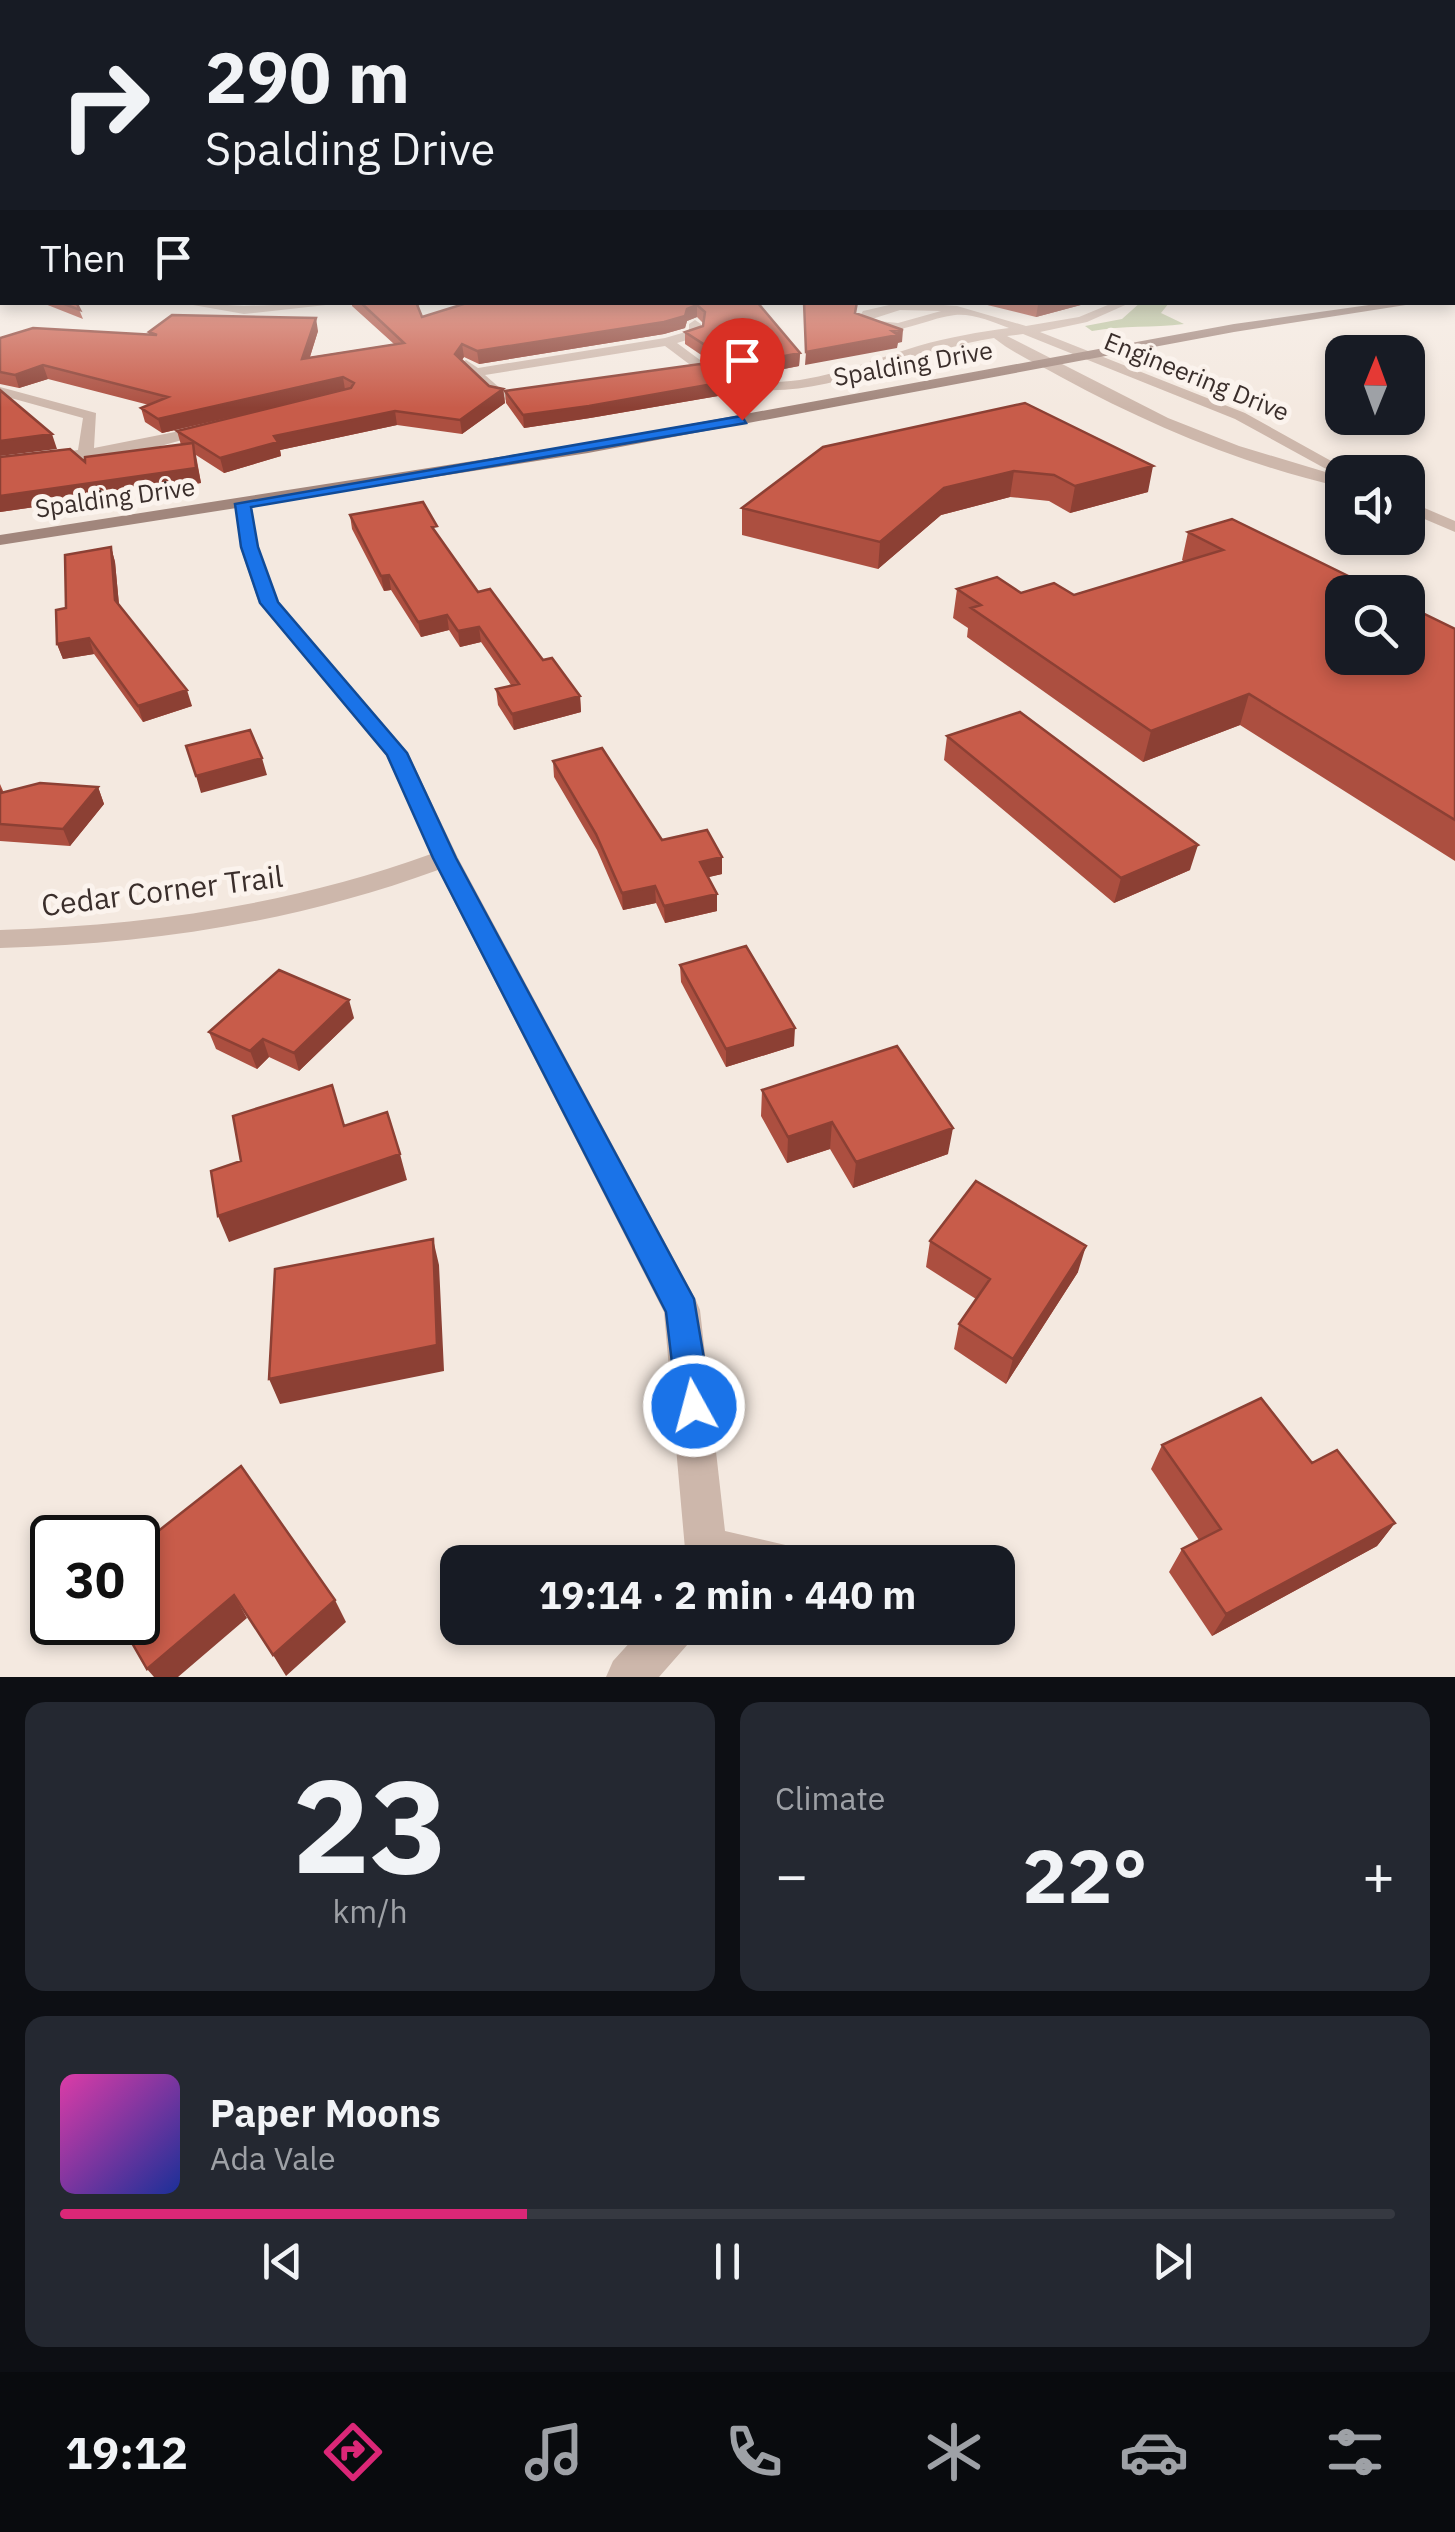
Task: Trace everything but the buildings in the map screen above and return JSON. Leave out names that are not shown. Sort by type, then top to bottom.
[{"type":"main road","name":"Spalding Drive","points":[[0,540],[588,448],[1266,323],[1397,305]]},
{"type":"street","points":[[205,305],[244,310],[308,305]]},
{"type":"street","points":[[667,342],[734,383],[776,384],[855,372],[944,343],[1093,320],[1120,305]]},
{"type":"street","name":"Engineering Drive","points":[[956,310],[904,328],[880,328],[862,322],[867,314],[886,306],[956,310],[989,318],[1240,416],[1325,462]]},
{"type":"street","points":[[989,318],[996,334]]},
{"type":"street","points":[[534,394],[498,394],[471,368],[667,342],[696,333],[695,324]]},
{"type":"street","name":"Engineering Drive","points":[[996,334],[1169,425],[1242,453],[1325,477]]},
{"type":"street","points":[[686,370],[704,367]]},
{"type":"street","points":[[0,391],[91,416],[86,454]]},
{"type":"street","points":[[0,465],[139,447],[226,425]]},
{"type":"street","points":[[243,504],[250,547],[269,603],[397,753],[444,858],[682,1310],[702,1545]]},
{"type":"street","points":[[1425,514],[1455,527]]},
{"type":"street","name":"Cedar Corner Trail","points":[[0,939],[87,938],[254,917],[366,889],[444,858]]},
{"type":"street","points":[[629,1677],[657,1645]]},
{"type":"green space","points":[[1138,305],[1167,305],[1161,313],[1184,324],[1092,331],[1085,326],[1122,319]]},
{"type":"route","points":[[694,1406],[682,1310],[444,858],[397,753],[269,603],[250,547],[243,504],[742,420]]}]
